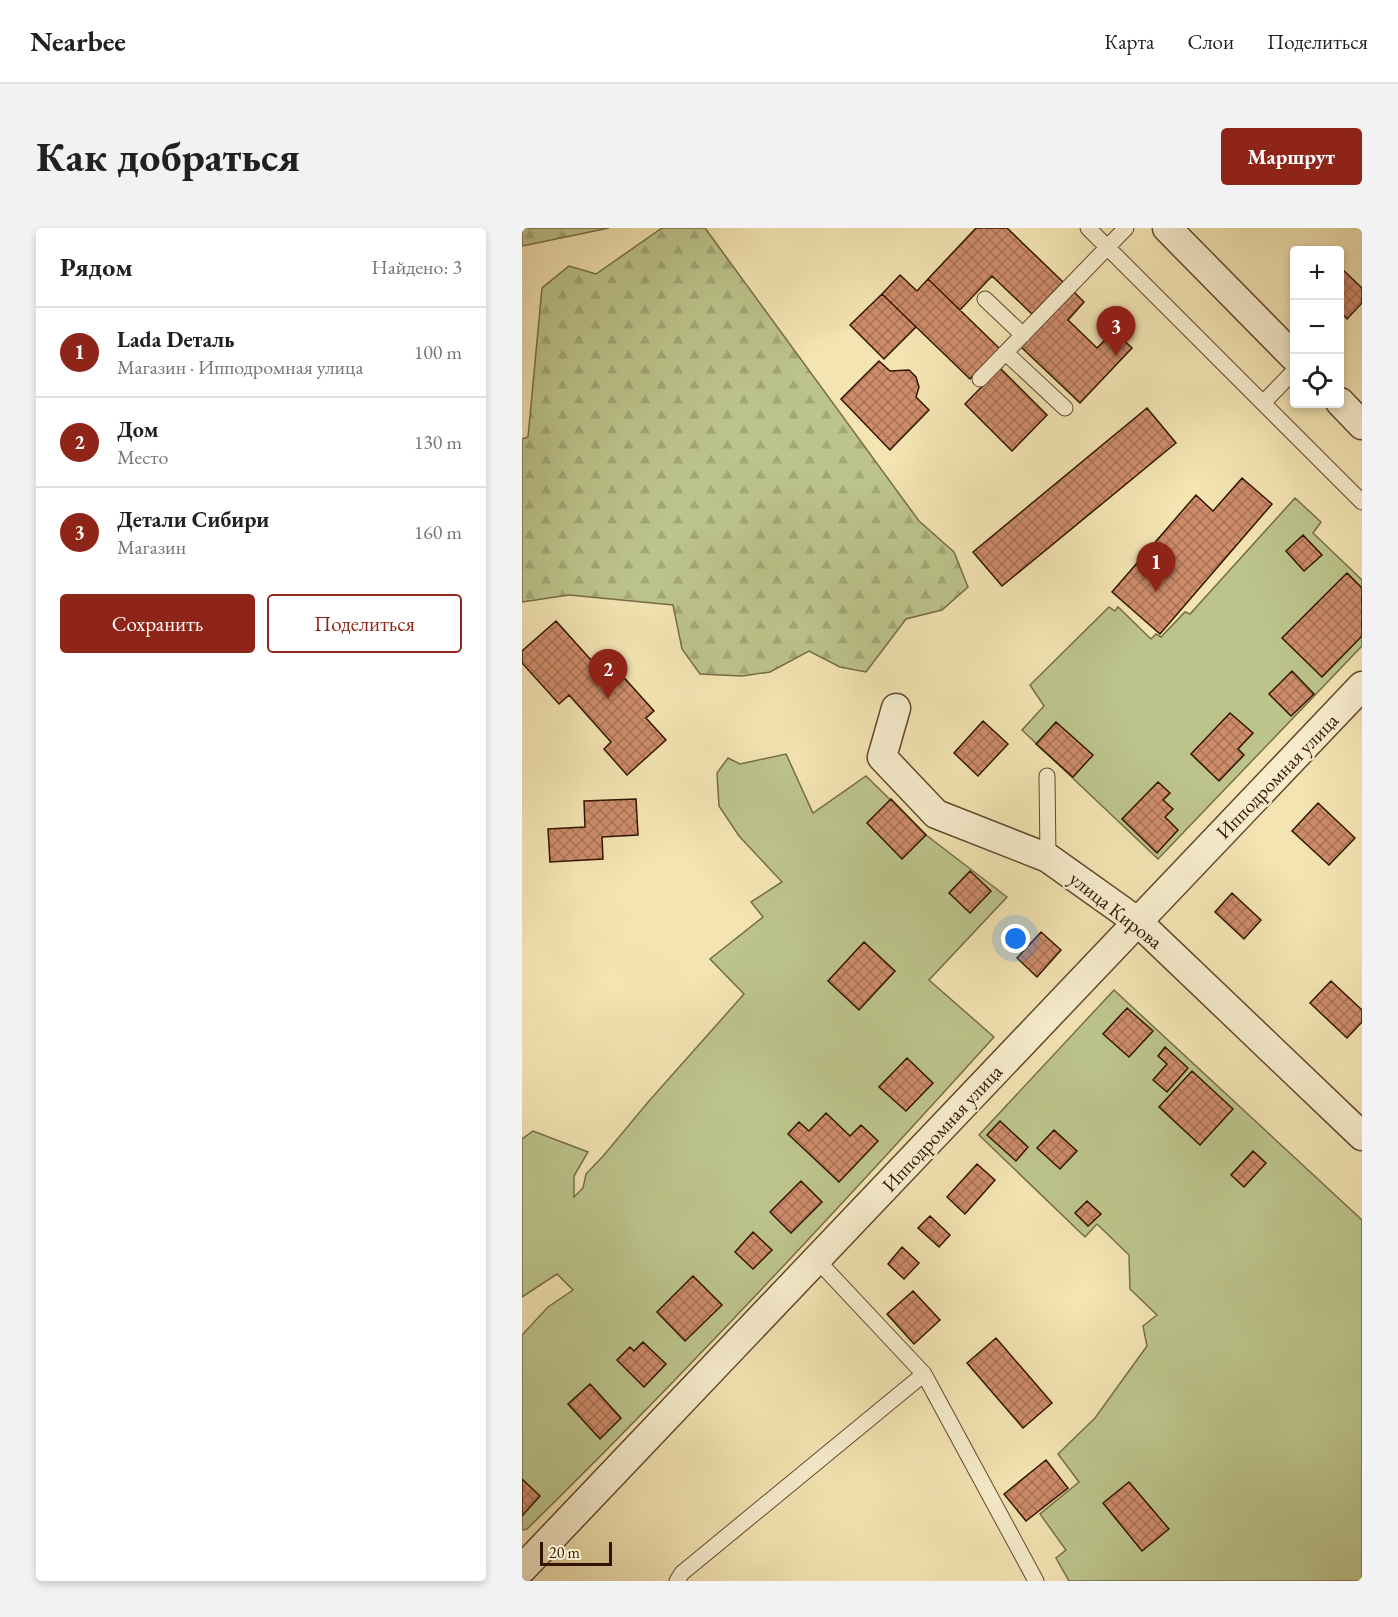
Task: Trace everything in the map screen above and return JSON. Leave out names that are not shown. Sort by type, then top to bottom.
[{"type":"street","points":[[1167,228],[1291,354]]},
{"type":"street","points":[[1344,406],[1362,425]]},
{"type":"street","name":"Ипподромная улица","points":[[526,1560],[818,1260],[1362,686]]},
{"type":"street","name":"улица Кирова","points":[[896,708],[882,757],[936,814],[1048,858],[1138,922],[1362,1136]]},
{"type":"lane","points":[[1088,228],[1362,502]]},
{"type":"lane","points":[[980,379],[1126,228]]},
{"type":"lane","points":[[986,299],[1023,335]]},
{"type":"lane","points":[[1006,352],[1065,408]]},
{"type":"lane","points":[[1263,403],[1290,375]]},
{"type":"lane","points":[[1047,776],[1048,858]]},
{"type":"lane","points":[[818,1260],[924,1374],[1036,1581]]},
{"type":"lane","points":[[684,1578],[924,1374]]},
{"type":"green space","points":[[522,228],[609,228],[522,246]]},
{"type":"green space","points":[[662,228],[705,228],[919,521],[954,552],[968,587],[942,610],[906,619],[866,672],[840,667],[809,651],[770,672],[742,676],[700,674],[682,649],[673,605],[569,595],[522,602],[522,439],[528,437],[542,288],[569,266],[596,274]]},
{"type":"green space","points":[[1295,498],[1321,522],[1313,533],[1362,580],[1362,646],[1158,859],[1022,730],[1044,706],[1030,685],[1109,607],[1115,611],[1118,607],[1151,639],[1156,634],[1161,637],[1185,612],[1190,614]]},
{"type":"green space","points":[[786,754],[813,813],[866,776],[926,835],[1007,897],[929,980],[994,1037],[822,1225],[705,1348],[527,1529],[522,1530],[522,1335],[548,1307],[573,1290],[557,1274],[522,1297],[522,1139],[533,1131],[588,1152],[574,1176],[574,1197],[583,1188],[586,1174],[744,994],[710,959],[763,917],[751,902],[782,882],[739,836],[719,806],[717,773],[728,758],[740,764]]},
{"type":"green space","points":[[1114,990],[1362,1220],[1362,1581],[1069,1581],[1056,1558],[1066,1550],[1040,1514],[1079,1482],[1058,1454],[1095,1418],[1147,1346],[1143,1326],[1157,1315],[1130,1289],[1129,1255],[1097,1224],[1085,1237],[979,1135]]},
{"type":"building","points":[[976,228],[1007,228],[1063,282],[1032,314],[992,276],[960,310],[928,279]]},
{"type":"building","points":[[1344,271],[1362,288],[1362,303],[1347,319],[1344,316]]},
{"type":"building","points":[[900,275],[917,291],[928,279],[1000,349],[970,379],[882,294]]},
{"type":"building","points":[[1073,291],[1084,302],[1068,320],[1097,348],[1114,331],[1132,348],[1080,403],[1020,346]]},
{"type":"building","points":[[882,294],[916,327],[884,359],[850,325]]},
{"type":"building","points":[[879,361],[890,371],[909,370],[916,377],[919,387],[916,397],[929,410],[890,450],[841,399]]},
{"type":"building","points":[[1000,368],[1047,415],[1012,451],[965,404]]},
{"type":"building","points":[[1147,408],[1176,443],[1002,586],[973,552]]},
{"type":"building","points":[[1242,478],[1272,504],[1160,634],[1112,592],[1196,495],[1213,511]]},
{"type":"building","points":[[1303,535],[1322,555],[1304,571],[1286,551]]},
{"type":"building","points":[[1347,573],[1362,588],[1362,636],[1322,677],[1282,638]]},
{"type":"building","points":[[556,621],[591,660],[601,652],[654,711],[646,718],[666,740],[627,775],[604,749],[611,742],[569,695],[559,704],[522,663],[522,651]]},
{"type":"building","points":[[1292,671],[1314,694],[1291,716],[1269,694]]},
{"type":"building","points":[[1230,713],[1253,733],[1238,749],[1244,755],[1219,781],[1191,754]]},
{"type":"building","points":[[983,721],[1008,744],[978,776],[954,753]]},
{"type":"building","points":[[1056,722],[1093,755],[1073,777],[1036,744]]},
{"type":"building","points":[[1158,782],[1170,793],[1163,800],[1173,809],[1165,817],[1178,830],[1157,853],[1122,819]]},
{"type":"building","points":[[636,799],[638,835],[602,837],[603,859],[550,862],[548,829],[585,827],[584,801]]},
{"type":"building","points":[[891,799],[926,835],[902,859],[867,823]]},
{"type":"building","points":[[1318,803],[1355,838],[1329,865],[1292,831]]},
{"type":"building","points":[[970,871],[991,891],[970,913],[949,893]]},
{"type":"building","points":[[1232,893],[1261,920],[1244,939],[1215,912]]},
{"type":"building","points":[[1041,932],[1061,950],[1037,977],[1017,958]]},
{"type":"building","points":[[864,942],[895,971],[859,1010],[828,981]]},
{"type":"building","points":[[1331,981],[1362,1010],[1362,1022],[1347,1038],[1310,1003]]},
{"type":"building","points":[[1127,1008],[1153,1031],[1129,1057],[1103,1034]]},
{"type":"building","points":[[1165,1047],[1188,1068],[1167,1092],[1153,1080],[1167,1064],[1158,1056]]},
{"type":"building","points":[[907,1058],[933,1083],[906,1111],[879,1087]]},
{"type":"building","points":[[1192,1071],[1233,1109],[1200,1145],[1159,1107]]},
{"type":"building","points":[[826,1113],[850,1136],[861,1125],[878,1141],[839,1182],[788,1134],[799,1122],[809,1131]]},
{"type":"building","points":[[1000,1121],[1028,1147],[1016,1161],[987,1135]]},
{"type":"building","points":[[1054,1130],[1077,1151],[1060,1169],[1037,1148]]},
{"type":"building","points":[[1253,1151],[1266,1163],[1244,1187],[1231,1175]]},
{"type":"building","points":[[977,1164],[995,1180],[965,1214],[947,1197]]},
{"type":"building","points":[[801,1181],[822,1202],[791,1233],[770,1212]]},
{"type":"building","points":[[1087,1201],[1101,1214],[1088,1226],[1075,1213]]},
{"type":"building","points":[[930,1216],[950,1235],[939,1247],[918,1228]]},
{"type":"building","points":[[753,1232],[772,1250],[753,1269],[735,1252]]},
{"type":"building","points":[[902,1247],[919,1263],[904,1279],[888,1264]]},
{"type":"building","points":[[693,1276],[722,1305],[685,1341],[657,1312]]},
{"type":"building","points":[[913,1291],[940,1320],[914,1344],[887,1314]]},
{"type":"building","points":[[996,1338],[1052,1403],[1023,1428],[967,1363]]},
{"type":"building","points":[[643,1342],[666,1364],[644,1387],[617,1360],[630,1347],[634,1351]]},
{"type":"building","points":[[590,1384],[621,1418],[600,1439],[568,1404]]},
{"type":"building","points":[[1046,1460],[1068,1488],[1026,1521],[1004,1494]]},
{"type":"building","points":[[522,1479],[540,1496],[522,1516]]},
{"type":"building","points":[[1129,1482],[1169,1529],[1142,1551],[1103,1503]]},
{"type":"place","name":"Детали Сибири","points":[[1116,356]]},
{"type":"place","name":"Lada Dеталь","points":[[1156,592]]},
{"type":"place","name":"Дом","points":[[608,699]]}]
